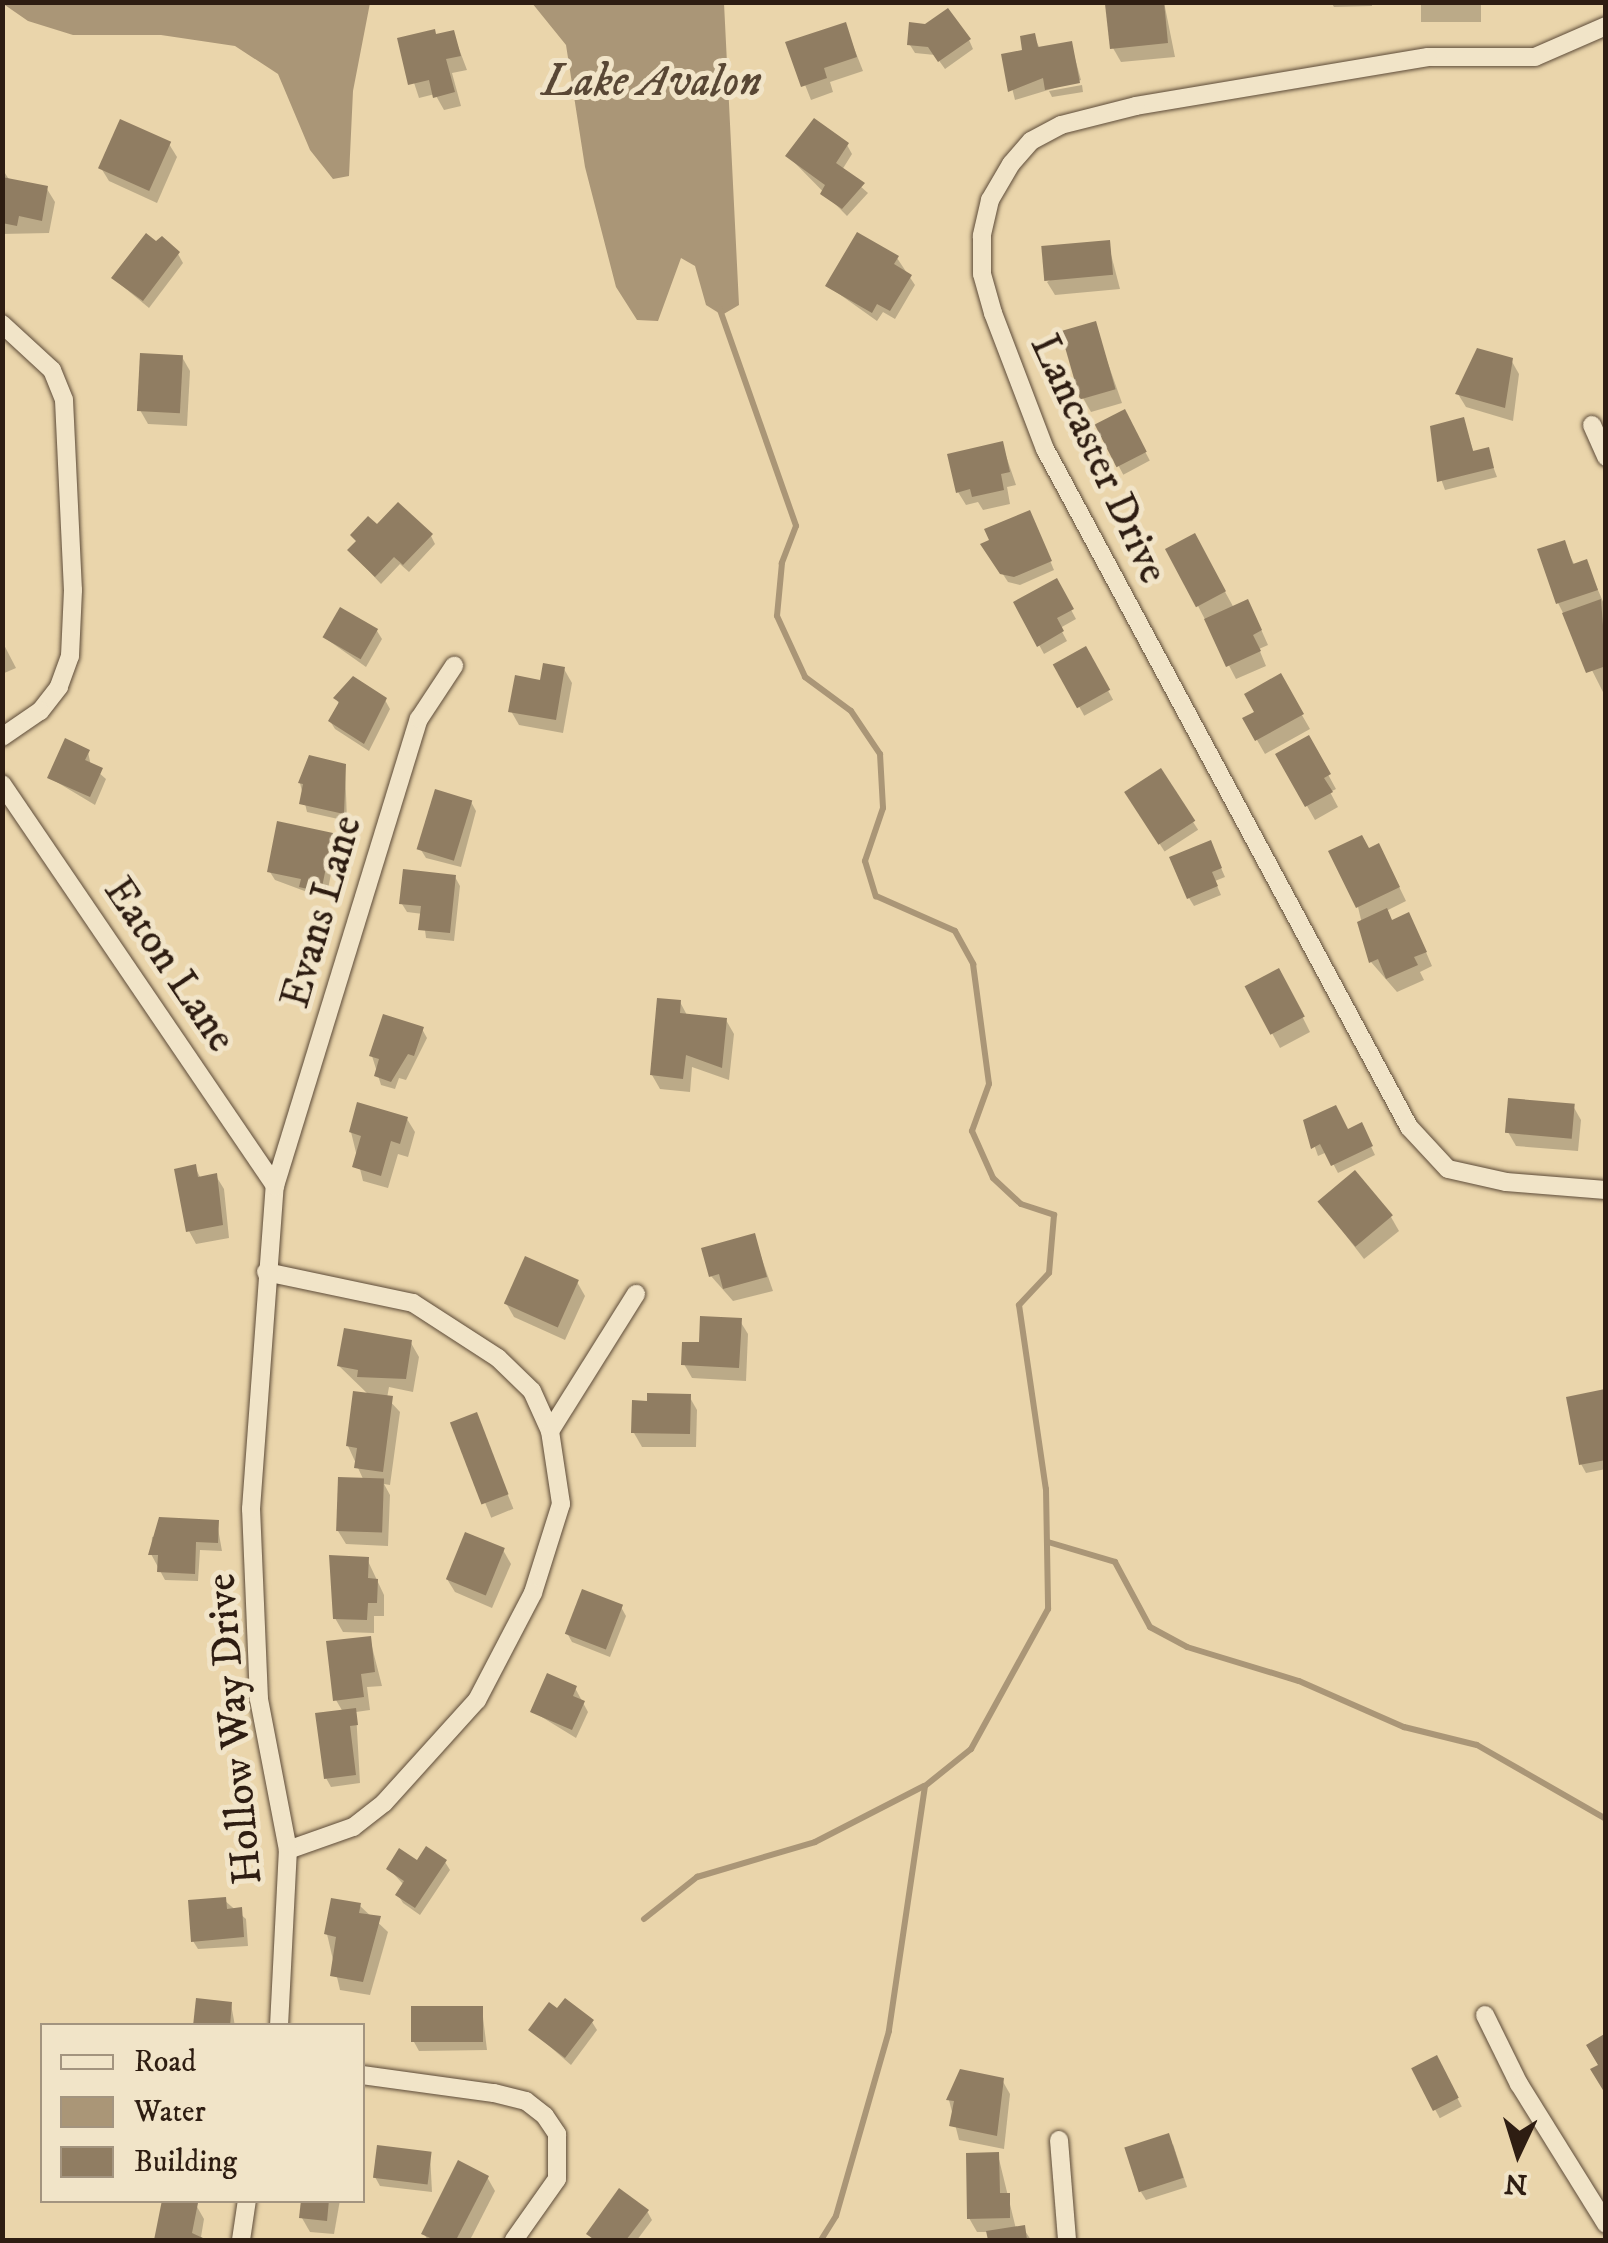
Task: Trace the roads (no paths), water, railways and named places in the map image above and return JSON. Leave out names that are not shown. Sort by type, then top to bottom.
[{"type":"street","name":"Lancaster Drive","points":[[1606,26],[1535,57],[1428,57],[1136,106],[1061,125],[1032,141],[1011,164],[990,200],[982,236],[982,274],[1045,449],[1410,1127],[1448,1169],[1506,1182],[1606,1190]]},
{"type":"street","points":[[2,324],[52,370],[64,400],[73,590],[70,656],[59,686],[40,710],[2,736]]},
{"type":"street","points":[[1592,426],[1606,457]]},
{"type":"street","name":"Evans Lane","points":[[276,1186],[419,718],[454,666]]},
{"type":"street","name":"Eaton Lane","points":[[2,784],[276,1186]]},
{"type":"street","name":"Hollow Way Drive","points":[[276,1186],[266,1272],[251,1509],[259,1700],[288,1850],[279,2023]]},
{"type":"street","points":[[266,1272],[346,1286],[428,1312],[498,1358],[532,1391],[550,1430],[561,1504],[549,1552],[478,1700],[384,1803],[353,1827],[288,1850]]},
{"type":"street","points":[[550,1430],[636,1294]]},
{"type":"street","points":[[1485,2015],[1519,2084],[1606,2224]]},
{"type":"street","points":[[365,2074],[494,2093],[526,2101],[545,2116],[556,2134],[557,2179],[514,2240]]},
{"type":"street","points":[[1060,2140],[1067,2240]]},
{"type":"street","points":[[241,2240],[247,2203]]},
{"type":"water","points":[[2,3],[370,3],[353,91],[349,176],[333,179],[310,150],[278,74],[235,46],[161,35],[73,35],[28,21]]},
{"type":"water","name":"Lake Avalon","points":[[532,3],[724,3],[739,305],[722,315],[706,305],[695,266],[681,258],[658,321],[637,320],[616,287],[585,167],[566,45]]},
{"type":"waterway","points":[[719,307],[796,526],[782,563],[777,616],[805,677],[851,711],[880,754],[883,808],[865,861],[876,896],[955,931],[973,964],[989,1084],[972,1131],[993,1178],[1021,1204],[1054,1215],[1049,1273],[1019,1305],[1046,1489],[1048,1609],[971,1749],[925,1786],[889,2031],[836,2216],[821,2240]]},
{"type":"waterway","points":[[1048,1542],[1115,1562],[1150,1627],[1187,1647],[1299,1681],[1404,1727],[1477,1745],[1606,1819]]},
{"type":"waterway","points":[[644,1919],[697,1877],[815,1842],[924,1786]]}]
